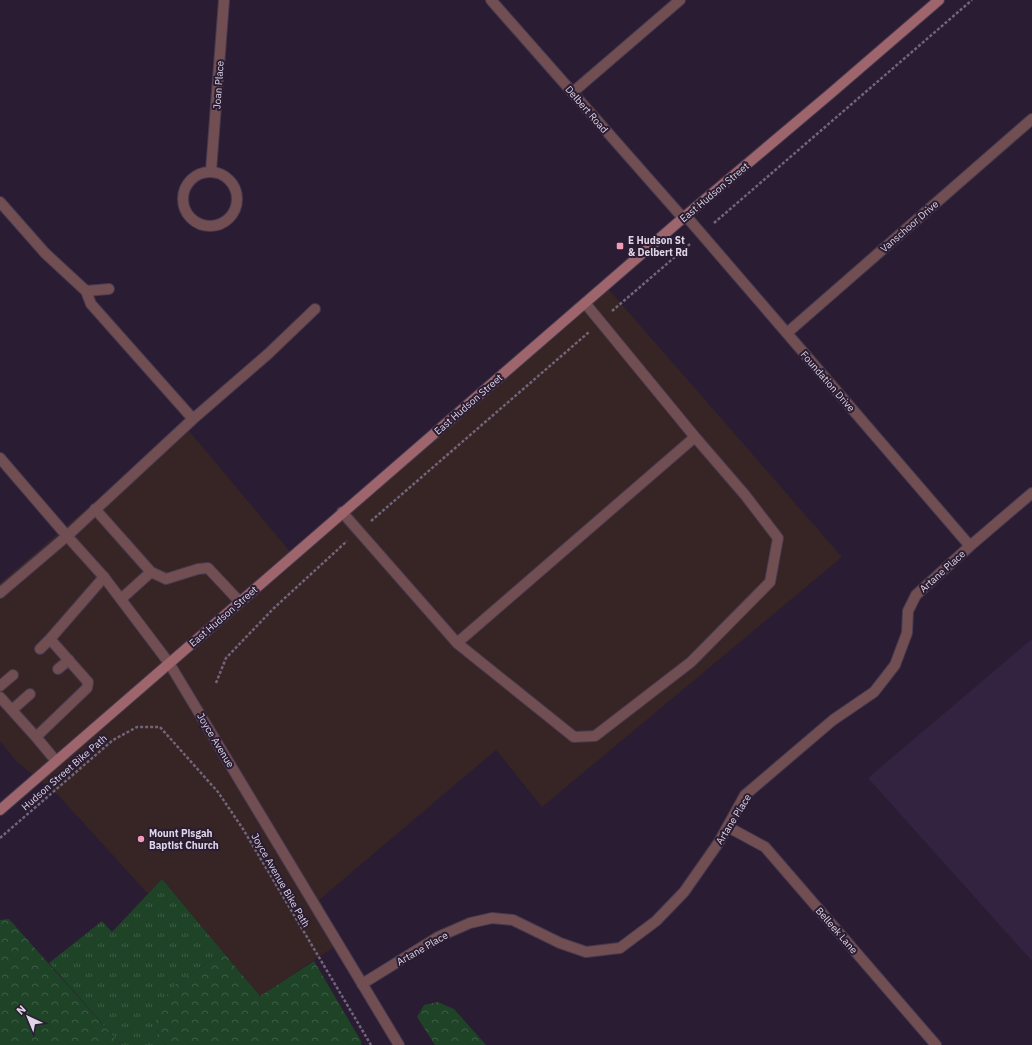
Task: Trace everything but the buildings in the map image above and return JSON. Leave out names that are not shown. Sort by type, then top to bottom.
[{"type":"main road","name":"East Hudson Street","points":[[0,810],[342,512],[939,0]]},
{"type":"street","name":"Joan Place","points":[[212,171],[224,0]]},
{"type":"street","name":"Delbert Road","points":[[491,0],[685,217]]},
{"type":"street","points":[[573,92],[680,0]]},
{"type":"street","name":"Vanschoor Drive","points":[[787,333],[1032,119]]},
{"type":"street","points":[[212,171],[220,173],[235,185],[238,193],[238,203],[235,212],[229,219],[222,224],[212,226],[195,222],[188,216],[184,208],[183,199],[184,190],[188,182],[203,172],[212,171]]},
{"type":"street","points":[[0,202],[45,254],[86,291],[92,304],[194,419]]},
{"type":"street","name":"Foundation Drive","points":[[685,217],[970,546]]},
{"type":"street","points":[[86,291],[109,289]]},
{"type":"street","points":[[342,512],[457,643],[574,738],[595,736],[691,662],[770,582],[778,538],[745,495],[695,437],[585,303]]},
{"type":"street","points":[[0,593],[66,536],[316,309]]},
{"type":"street","points":[[457,643],[695,437]]},
{"type":"street","name":"Joyce Avenue","points":[[0,458],[66,536],[104,577],[169,663],[398,1045]]},
{"type":"street","name":"Artane Place","points":[[362,984],[438,937],[470,923],[492,918],[513,920],[560,943],[586,952],[620,948],[656,921],[684,892],[719,842],[746,795],[833,720],[874,692],[895,665],[907,633],[908,611],[916,595],[1032,493]]},
{"type":"street","points":[[95,509],[152,572],[166,579],[198,568],[208,568],[239,601]]},
{"type":"street","points":[[121,599],[152,572]]},
{"type":"street","points":[[40,649],[104,577]]},
{"type":"street","points":[[36,737],[87,688],[88,682],[50,639]]},
{"type":"street","points":[[58,669],[69,660]]},
{"type":"street","points":[[0,686],[12,675]]},
{"type":"street","points":[[12,710],[30,694]]},
{"type":"street","points":[[0,697],[56,761]]},
{"type":"street","name":"Belleek Lane","points":[[728,826],[765,847],[936,1045]]},
{"type":"path","points":[[216,683],[226,658]]},
{"type":"path","name":"Hudson Street Bike Path","points":[[0,838],[113,740],[137,727],[160,727],[165,732]]},
{"type":"path","name":"Joyce Avenue Bike Path","points":[[165,732],[221,796],[371,1045]]},
{"type":"shaded area","points":[[604,284],[842,557],[542,807],[496,750],[319,900],[340,943],[260,996],[162,879],[148,894],[58,795],[17,762],[0,741],[0,583],[184,425],[293,555]]},
{"type":"shaded area","points":[[1032,639],[1032,961],[868,778]]},
{"type":"green space","points":[[162,879],[223,952],[176,984],[157,1031],[166,1045],[121,1045],[49,963],[102,921],[112,932]]},
{"type":"green space","points":[[9,919],[121,1045],[0,1045],[0,920]]},
{"type":"green space","points":[[223,952],[260,996],[314,961],[361,1041],[361,1045],[166,1045],[157,1031],[155,1010],[176,984]]},
{"type":"green space","points":[[438,1002],[454,1009],[486,1045],[435,1045],[417,1017],[424,1005]]},
{"type":"place","name":"E Hudson St & Delbert Rd","points":[[620,246]]},
{"type":"place","name":"Mount Pisgah Baptist Church","points":[[141,839]]}]
